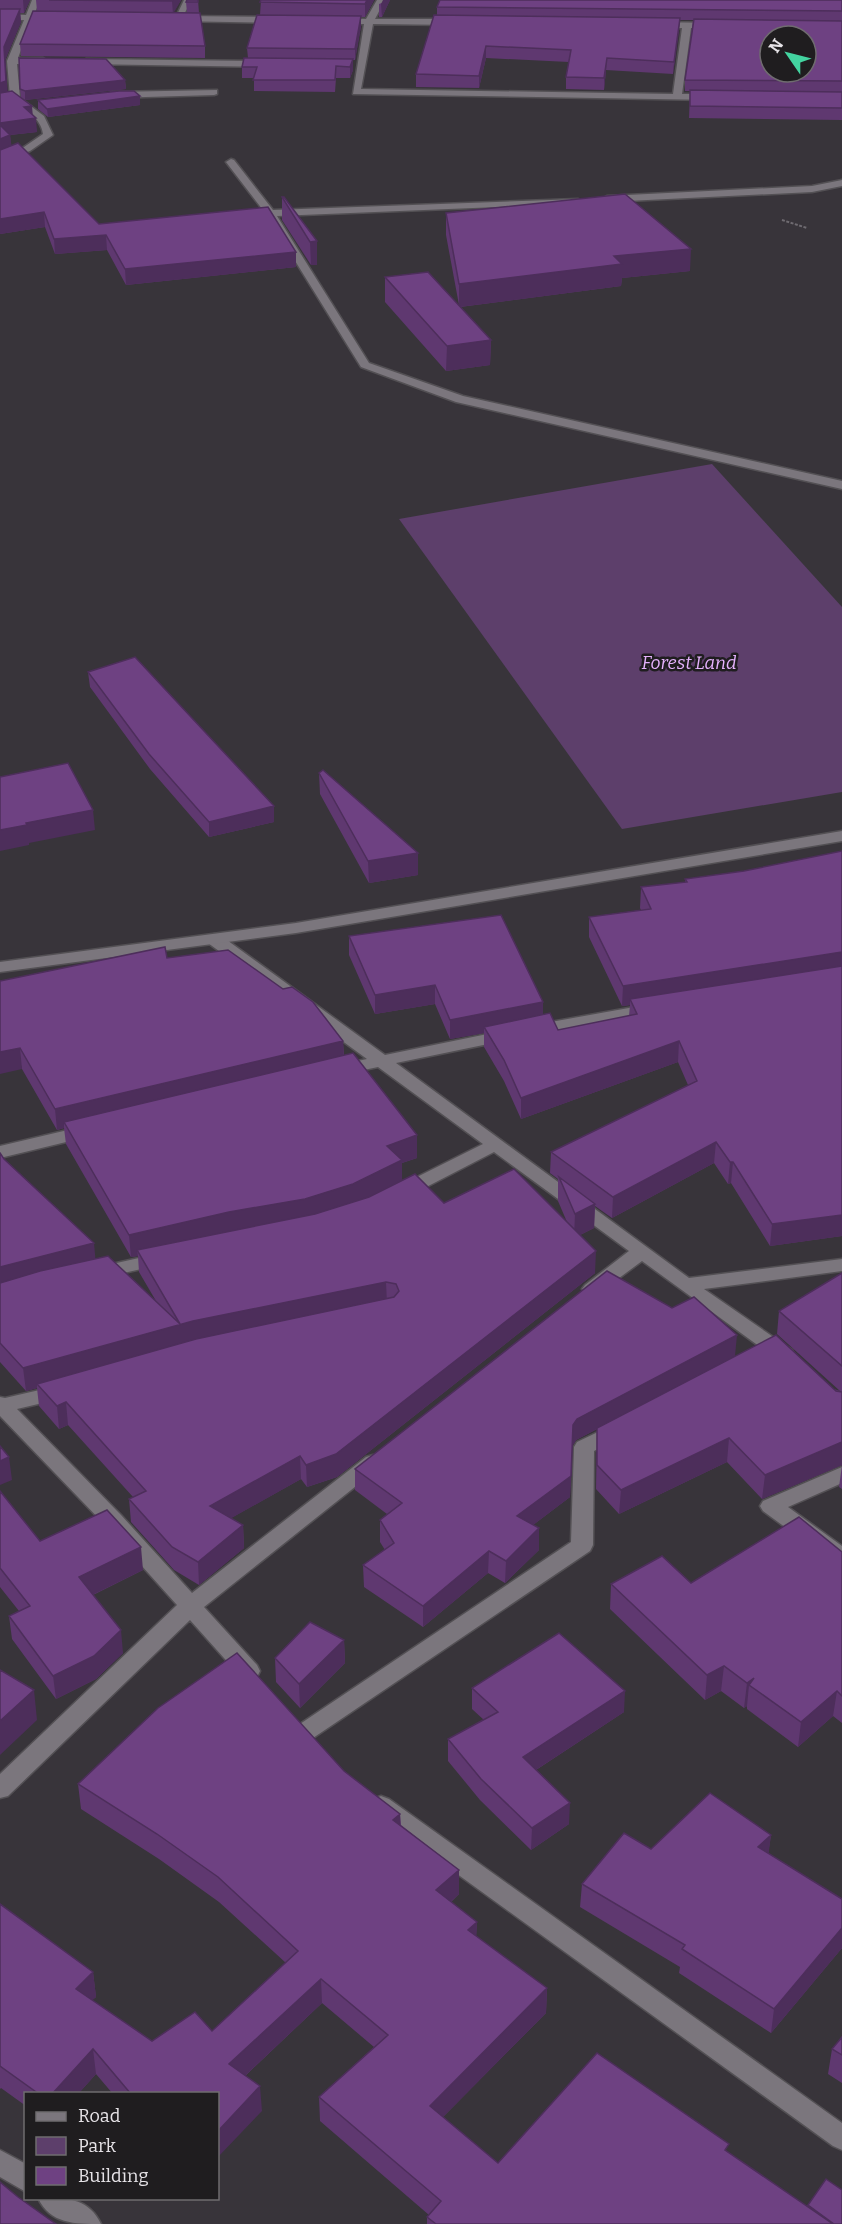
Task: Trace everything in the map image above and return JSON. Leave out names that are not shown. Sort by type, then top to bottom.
[{"type":"street","points":[[15,99],[12,61],[36,0]]},
{"type":"street","points":[[177,19],[188,0]]},
{"type":"street","points":[[381,0],[369,21],[356,65],[356,92],[724,97]]},
{"type":"street","points":[[0,17],[62,18]]},
{"type":"street","points":[[165,19],[290,21]]},
{"type":"street","points":[[324,21],[462,22]]},
{"type":"street","points":[[643,25],[723,26]]},
{"type":"street","points":[[677,96],[687,26]]},
{"type":"street","points":[[12,61],[58,62]]},
{"type":"street","points":[[81,62],[277,64]]},
{"type":"street","points":[[100,97],[145,93],[214,92]]},
{"type":"street","points":[[0,102],[15,99],[36,113],[48,127],[48,135],[27,149],[0,159]]},
{"type":"street","points":[[24,105],[47,103]]},
{"type":"street","points":[[231,162],[270,213],[365,365],[460,399],[842,485]]},
{"type":"street","points":[[600,200],[812,189],[842,183]]},
{"type":"street","points":[[270,213],[588,200]]},
{"type":"street","points":[[0,967],[296,928],[842,836]]},
{"type":"street","points":[[214,939],[642,1251],[685,1285],[776,1346],[801,1370]]},
{"type":"street","points":[[322,1075],[588,1019],[669,1007]]},
{"type":"street","points":[[0,1152],[104,1127]]},
{"type":"street","points":[[382,1202],[494,1145]]},
{"type":"street","points":[[576,1302],[642,1251]]},
{"type":"street","points":[[84,1276],[174,1256]]},
{"type":"street","points":[[685,1285],[842,1265]]},
{"type":"street","points":[[756,1357],[776,1346]]},
{"type":"street","points":[[1,1405],[42,1398],[83,1386]]},
{"type":"street","points":[[1,1405],[113,1520],[267,1690]]},
{"type":"street","points":[[304,1732],[582,1545],[584,1447],[634,1420]]},
{"type":"street","points":[[0,1789],[190,1606],[388,1450]]},
{"type":"street","points":[[842,1474],[771,1506],[842,1557]]},
{"type":"street","points":[[364,1794],[842,2138]]},
{"type":"street","points":[[0,2162],[24,2179]]},
{"type":"street","points":[[52,2200],[87,2224]]},
{"type":"green space","name":"Forest Land","points":[[712,464],[842,607],[842,792],[622,829],[399,519]]},
{"type":"building","points":[[49,0],[173,0],[172,1]]},
{"type":"building","points":[[187,0],[198,0],[198,2],[186,2]]},
{"type":"building","points":[[261,0],[367,0],[365,4],[260,2]]},
{"type":"building","points":[[440,0],[842,0],[842,11],[437,7]]},
{"type":"building","points":[[0,9],[20,9],[4,47],[6,81],[0,83]]},
{"type":"building","points":[[33,11],[200,13],[205,46],[20,44]]},
{"type":"building","points":[[257,15],[361,16],[355,49],[247,48]]},
{"type":"building","points":[[434,15],[680,18],[674,62],[607,58],[604,78],[566,77],[571,50],[486,46],[479,76],[416,74]]},
{"type":"building","points":[[694,19],[842,21],[842,81],[818,81],[818,24],[758,24],[758,80],[685,80]]},
{"type":"building","points":[[19,58],[106,59],[125,80],[25,91],[20,89]]},
{"type":"building","points":[[244,58],[353,59],[350,67],[336,66],[335,80],[253,80],[257,67],[242,67]]},
{"type":"building","points":[[690,90],[842,92],[842,108],[690,106]]},
{"type":"building","points":[[12,91],[32,106],[24,107],[36,118],[0,123],[0,93]]},
{"type":"building","points":[[134,91],[140,96],[47,109],[38,100]]},
{"type":"building","points":[[0,125],[10,135],[0,139]]},
{"type":"building","points":[[18,143],[99,224],[268,207],[296,252],[125,269],[106,235],[54,239],[44,212],[0,219],[0,150]]},
{"type":"building","points":[[625,194],[691,249],[614,256],[622,264],[459,284],[446,213]]},
{"type":"building","points":[[282,197],[284,197],[317,241],[310,242]]},
{"type":"building","points":[[428,272],[491,340],[447,346],[385,277]]},
{"type":"building","points":[[135,657],[274,806],[209,822],[149,754],[88,672]]},
{"type":"building","points":[[68,763],[93,810],[0,830],[0,777]]},
{"type":"building","points":[[323,770],[418,853],[368,861],[319,773]]},
{"type":"building","points":[[842,851],[842,952],[623,986],[589,917],[651,909],[641,887],[687,882],[685,879],[744,871]]},
{"type":"building","points":[[501,915],[543,1002],[450,1020],[435,985],[375,995],[349,936]]},
{"type":"building","points":[[165,947],[167,958],[228,950],[283,989],[292,987],[313,1002],[343,1041],[55,1109],[20,1048],[0,1052],[0,981]]},
{"type":"building","points":[[842,966],[842,1215],[772,1224],[733,1162],[730,1162],[716,1142],[613,1197],[551,1152],[697,1081],[679,1041],[521,1098],[504,1060],[484,1027],[550,1013],[558,1030],[637,1014],[630,999]]},
{"type":"building","points":[[353,1053],[417,1135],[387,1146],[402,1160],[353,1184],[305,1199],[229,1212],[129,1235],[64,1122]]},
{"type":"building","points":[[0,1153],[4,1159],[94,1243],[0,1267]]},
{"type":"building","points":[[514,1169],[596,1251],[336,1454],[306,1465],[300,1456],[210,1506],[243,1525],[198,1562],[172,1547],[129,1499],[146,1491],[66,1402],[57,1406],[37,1384],[196,1339],[394,1297],[399,1291],[396,1284],[386,1282],[193,1321],[23,1368],[0,1343],[0,1283],[40,1271],[108,1256],[180,1324],[137,1250],[315,1214],[369,1197],[415,1174],[444,1203]]},
{"type":"building","points":[[559,1177],[595,1204],[575,1214]]},
{"type":"building","points":[[607,1271],[672,1308],[694,1297],[737,1335],[577,1419],[573,1425],[571,1476],[517,1516],[539,1528],[506,1561],[489,1551],[423,1606],[363,1565],[394,1543],[380,1520],[402,1503],[355,1469]]},
{"type":"building","points":[[842,1273],[842,1366],[779,1311]]},
{"type":"building","points":[[776,1335],[836,1391],[842,1392],[842,1442],[765,1475],[729,1438],[621,1490],[597,1465],[597,1428]]},
{"type":"building","points":[[0,1446],[9,1457],[0,1461]]},
{"type":"building","points":[[0,1491],[40,1541],[107,1510],[141,1547],[79,1577],[121,1630],[94,1656],[53,1676],[9,1616],[30,1606],[0,1568]]},
{"type":"building","points":[[799,1517],[842,1552],[842,1696],[837,1691],[801,1722],[749,1685],[754,1678],[747,1683],[724,1666],[707,1675],[611,1584],[662,1556],[691,1583]]},
{"type":"building","points":[[310,1622],[344,1640],[299,1684],[275,1658]]},
{"type":"building","points":[[559,1633],[625,1691],[523,1757],[570,1803],[532,1828],[481,1779],[448,1739],[498,1712],[472,1688]]},
{"type":"building","points":[[237,1653],[344,1771],[400,1814],[393,1820],[459,1870],[436,1890],[477,1922],[468,1930],[547,1988],[430,2106],[498,2163],[597,2053],[729,2144],[725,2150],[833,2224],[436,2224],[427,2217],[441,2201],[319,2097],[388,2035],[321,1979],[229,2064],[260,2086],[219,2130],[219,2092],[129,2092],[93,2049],[54,2092],[36,2092],[0,2066],[0,1904],[93,1972],[76,1989],[152,2041],[195,2012],[212,2031],[298,1951],[218,1877],[157,1834],[78,1784],[158,1708]]},
{"type":"building","points":[[0,1670],[34,1690],[0,1721]]},
{"type":"building","points":[[710,1793],[771,1835],[758,1847],[842,1899],[842,1928],[774,2009],[682,1949],[685,1945],[582,1884],[624,1833],[651,1849]]},
{"type":"building","points":[[842,2037],[842,2055],[832,2049]]},
{"type":"building","points":[[826,2179],[842,2190],[842,2224],[834,2224],[808,2205]]},
{"type":"building","points":[[0,2182],[18,2197],[56,2224],[0,2224]]}]
